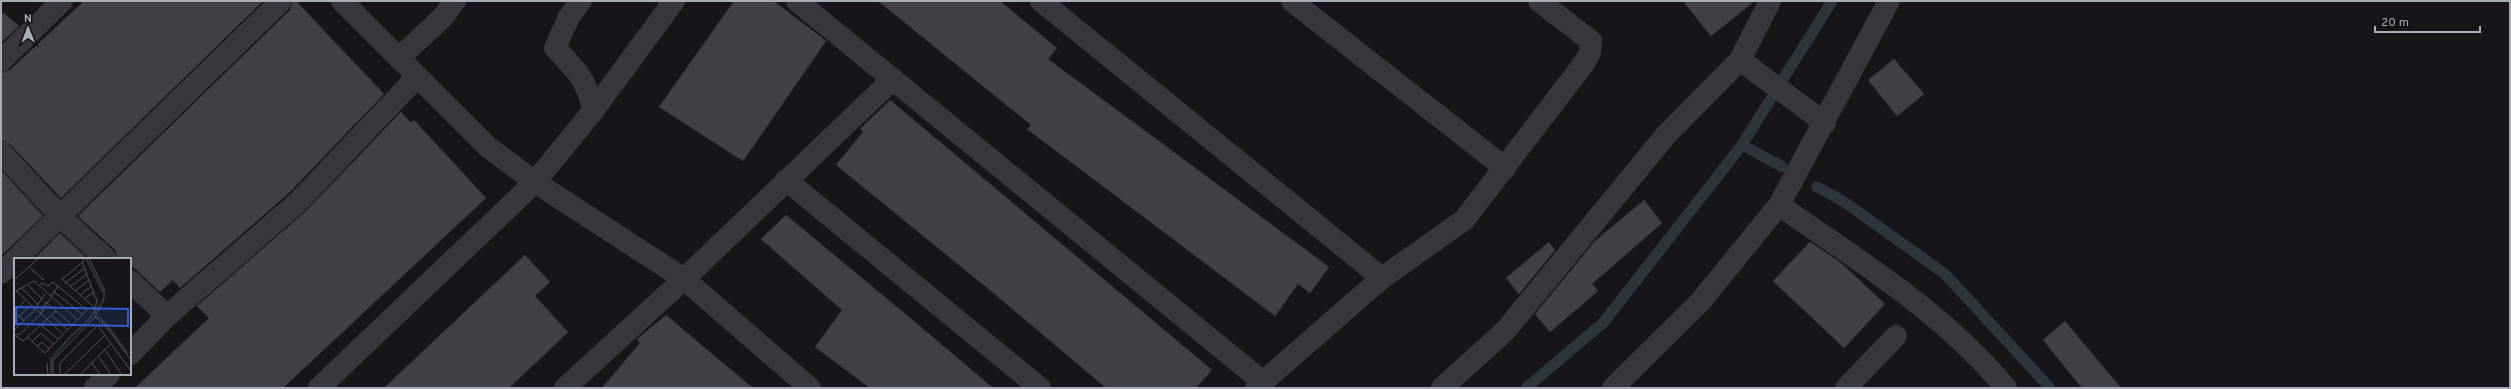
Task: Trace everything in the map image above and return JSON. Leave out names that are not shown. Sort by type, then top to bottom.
[{"type":"street","points":[[1,61],[62,1]]},
{"type":"street","points":[[18,258],[281,1]]},
{"type":"street","points":[[342,1],[488,147],[535,182],[684,279],[810,388]]},
{"type":"street","points":[[399,58],[443,17],[455,1]]},
{"type":"street","points":[[581,1],[569,17],[555,48],[578,73],[589,91],[593,111]]},
{"type":"street","points":[[319,388],[535,182],[593,111],[674,1]]},
{"type":"street","points":[[797,1],[893,79],[1260,385],[1382,278],[1464,220],[1585,62],[1590,52],[1591,41],[1539,1]]},
{"type":"street","points":[[1041,1],[1382,278]]},
{"type":"street","points":[[1292,1],[1505,168]]},
{"type":"street","points":[[1442,388],[1505,331],[1666,135],[1744,64],[1769,1]]},
{"type":"street","points":[[1613,388],[1700,302],[1779,205],[1825,123],[1889,1]]},
{"type":"street","points":[[1744,64],[1800,107],[1825,123]]},
{"type":"street","points":[[131,353],[168,316],[298,202],[418,76]]},
{"type":"street","points":[[565,388],[684,279],[893,79]]},
{"type":"street","points":[[1,152],[61,217],[105,258]]},
{"type":"street","points":[[786,180],[1040,388]]},
{"type":"street","points":[[1779,205],[1912,297],[1981,357],[2006,388]]},
{"type":"street","points":[[1,273],[14,262]]},
{"type":"street","points":[[131,282],[168,316]]},
{"type":"street","points":[[1846,388],[1896,336]]},
{"type":"street","points":[[95,388],[108,375]]},
{"type":"building","points":[[84,1],[263,1],[61,198],[10,144],[1,140],[1,73],[10,70]]},
{"type":"building","points":[[293,1],[296,1],[384,94],[289,193],[180,288],[173,280],[160,292],[131,265],[131,258],[118,258],[115,250],[78,216],[290,10]]},
{"type":"building","points":[[734,1],[774,1],[826,41],[743,161],[659,107]]},
{"type":"building","points":[[878,1],[1000,1],[1057,48],[1048,59],[1329,267],[1310,293],[1298,284],[1275,316],[1027,129],[1031,125]]},
{"type":"building","points":[[1683,1],[1755,1],[1711,36]]},
{"type":"building","points":[[1,11],[19,26],[1,43]]},
{"type":"building","points":[[1894,59],[1924,94],[1897,116],[1868,80]]},
{"type":"building","points":[[890,100],[1212,370],[1196,388],[1106,388],[997,296],[836,165],[863,132],[860,129]]},
{"type":"building","points":[[401,112],[411,123],[414,120],[486,198],[283,388],[135,388],[209,318],[197,306],[306,211]]},
{"type":"building","points":[[1,170],[43,216],[1,256]]},
{"type":"building","points":[[1644,200],[1662,223],[1592,284],[1598,291],[1550,332],[1535,314],[1595,241]]},
{"type":"building","points":[[786,215],[993,388],[870,388],[815,347],[842,310],[761,239]]},
{"type":"building","points":[[60,233],[87,258],[35,258]]},
{"type":"building","points":[[1549,242],[1555,250],[1519,294],[1506,278]]},
{"type":"building","points":[[1810,242],[1840,262],[1885,304],[1844,348],[1773,281]]},
{"type":"building","points":[[525,255],[550,282],[535,296],[568,332],[509,388],[384,388]]},
{"type":"building","points":[[666,315],[753,388],[602,388],[640,343],[637,339]]},
{"type":"building","points":[[2065,321],[2121,388],[2082,388],[2043,340]]},
{"type":"waterway","points":[[1526,388],[1603,323],[1742,145],[1832,1]]},
{"type":"waterway","points":[[1742,145],[1783,167]]},
{"type":"waterway","points":[[1817,187],[1843,201],[1945,274],[2050,388]]}]
